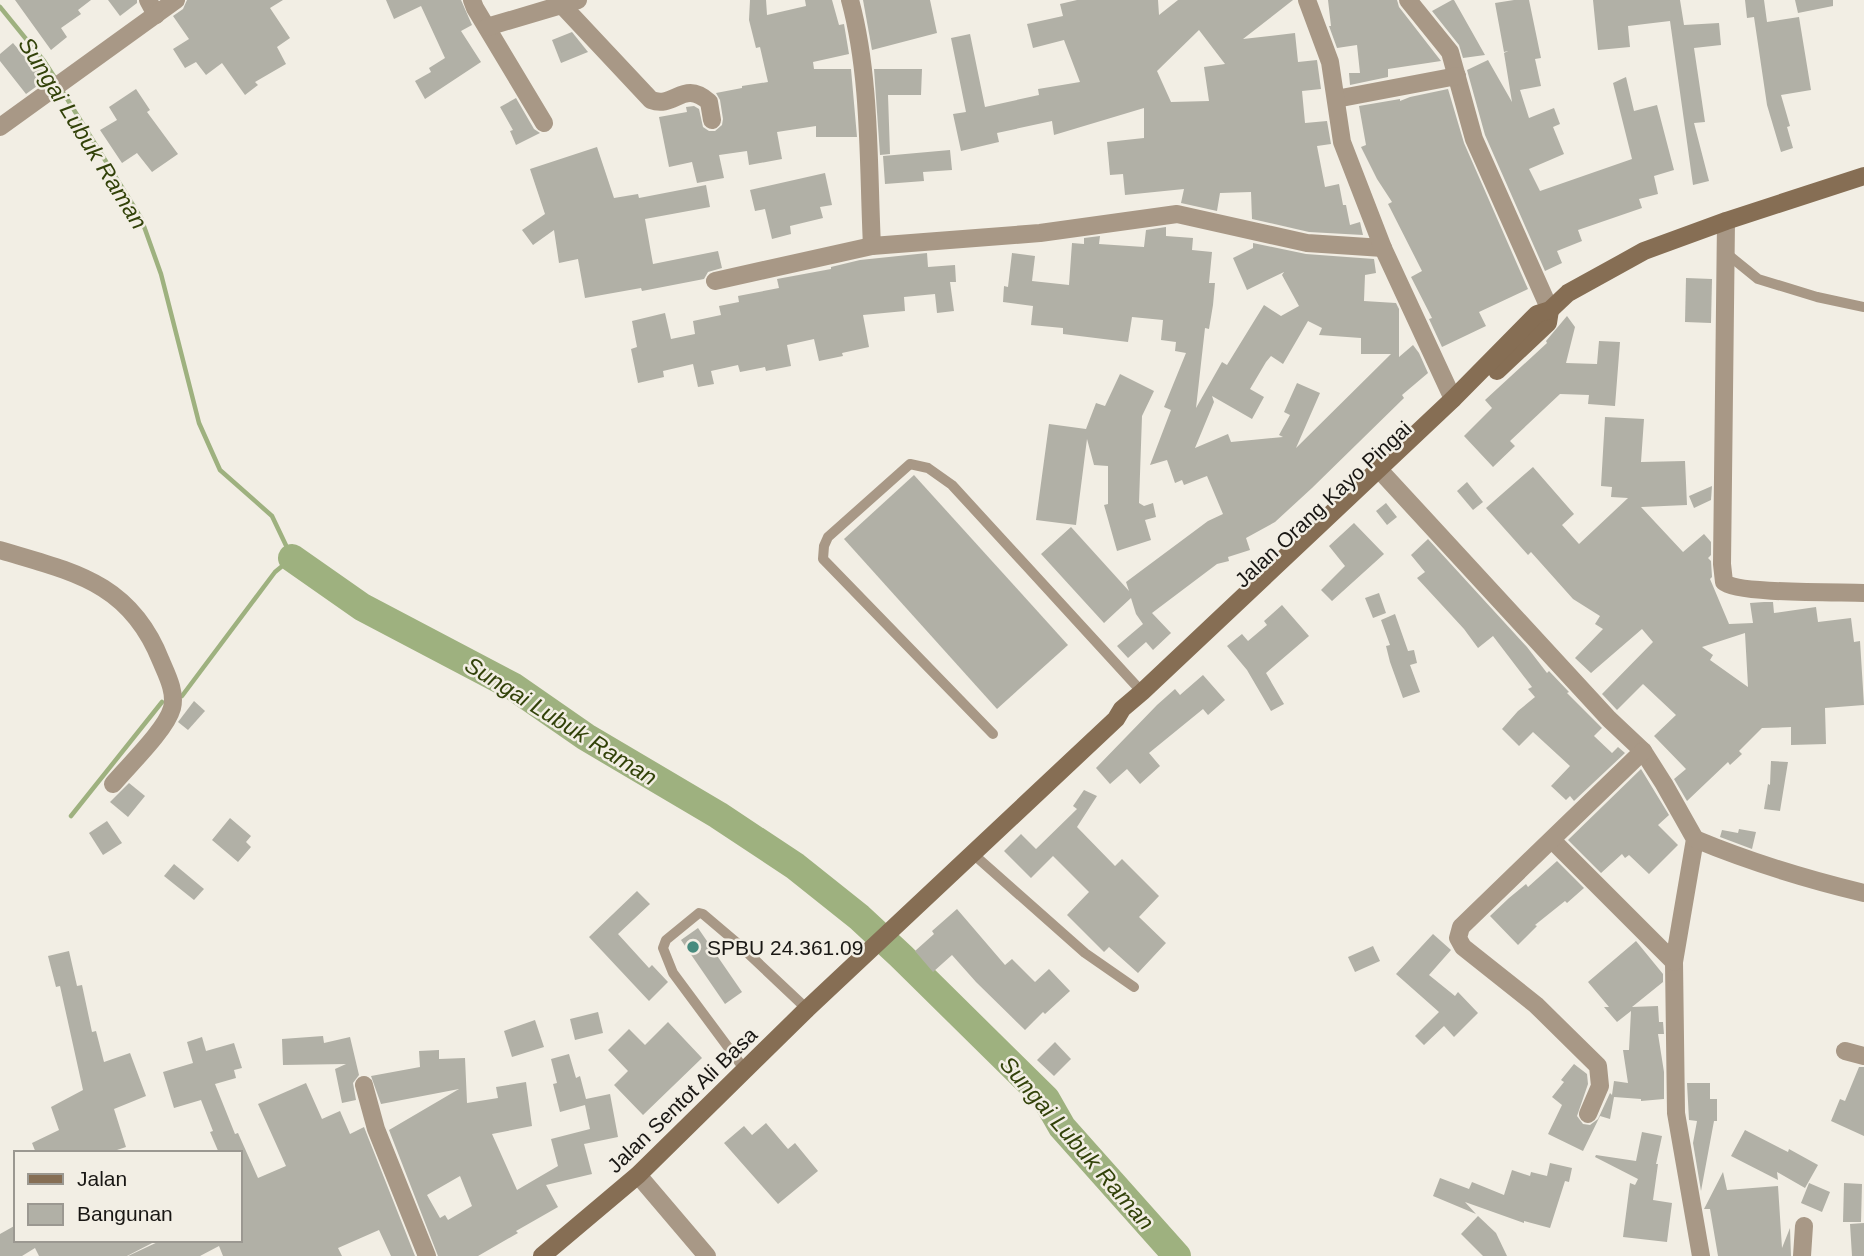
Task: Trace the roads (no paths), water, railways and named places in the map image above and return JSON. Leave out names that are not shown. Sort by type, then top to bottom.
[{"type":"main road","name":"Jalan Orang Kayo Pingai","points":[[849,971],[1116,719],[1122,709],[1453,399],[1537,314],[1550,310],[1568,293],[1644,251],[1864,176]]},
{"type":"main road","name":"Jalan Orang Kayo Pingai","points":[[1116,719],[1130,717],[1548,323],[1550,310]]},
{"type":"main road","name":"Jalan Sentot Ali Basa","points":[[542,1256],[638,1175],[849,971]]},
{"type":"street","points":[[0,127],[61,84],[152,7],[176,0]]},
{"type":"street","points":[[472,0],[544,123]]},
{"type":"street","points":[[850,0],[858,30],[864,90],[872,246]]},
{"type":"street","points":[[1307,0],[1321,31],[1330,62],[1342,142],[1382,248],[1453,399]]},
{"type":"street","points":[[1408,0],[1450,52],[1474,139],[1550,310]]},
{"type":"street","points":[[487,27],[570,2],[651,100],[658,103],[667,102],[680,94],[695,93],[709,102],[712,120]]},
{"type":"street","points":[[1336,99],[1457,76]]},
{"type":"street","points":[[715,281],[872,246],[1040,233],[1177,214],[1307,243],[1382,248]]},
{"type":"street","points":[[1726,221],[1724,582],[1732,587],[1751,589],[1864,593]]},
{"type":"street","points":[[1385,476],[1609,719],[1643,751],[1695,839],[1745,860],[1791,875],[1864,893]]},
{"type":"street","points":[[0,550],[73,573],[107,589],[136,617],[156,647],[171,684],[173,704],[157,733],[113,784]]},
{"type":"street","points":[[1588,1114],[1600,1086],[1598,1066],[1536,1005],[1463,947],[1458,938],[1461,927],[1643,751]]},
{"type":"street","points":[[1695,839],[1674,962],[1676,1112],[1702,1256]]},
{"type":"street","points":[[1552,840],[1674,962]]},
{"type":"street","points":[[1844,1051],[1864,1056]]},
{"type":"street","points":[[364,1085],[376,1129],[427,1256]]},
{"type":"street","points":[[638,1175],[708,1256]]},
{"type":"street","points":[[1802,1256],[1804,1226]]},
{"type":"lane","points":[[1726,252],[1758,279],[1816,297],[1864,307]]},
{"type":"lane","points":[[993,734],[823,559],[828,537],[911,464],[928,468],[952,485],[1142,692]]},
{"type":"lane","points":[[972,853],[1085,953],[1134,987]]},
{"type":"lane","points":[[745,1070],[673,973],[663,948],[666,940],[699,914],[703,914],[807,1009]]},
{"type":"waterway","name":"Sungai Lubuk Raman","points":[[0,7],[57,81]]},
{"type":"waterway","name":"Sungai Lubuk Raman","points":[[61,89],[141,218],[161,274],[199,423],[220,470],[272,516],[292,558],[275,572],[182,696]]},
{"type":"waterway","name":"Sungai Lubuk Raman","points":[[292,558],[362,607],[514,687],[586,737],[718,815],[795,866],[859,917],[1046,1099],[1062,1127],[1177,1256]]},
{"type":"waterway","points":[[71,816],[162,702]]},
{"type":"place","name":"SPBU 24.361.09","points":[[693,947]]}]
